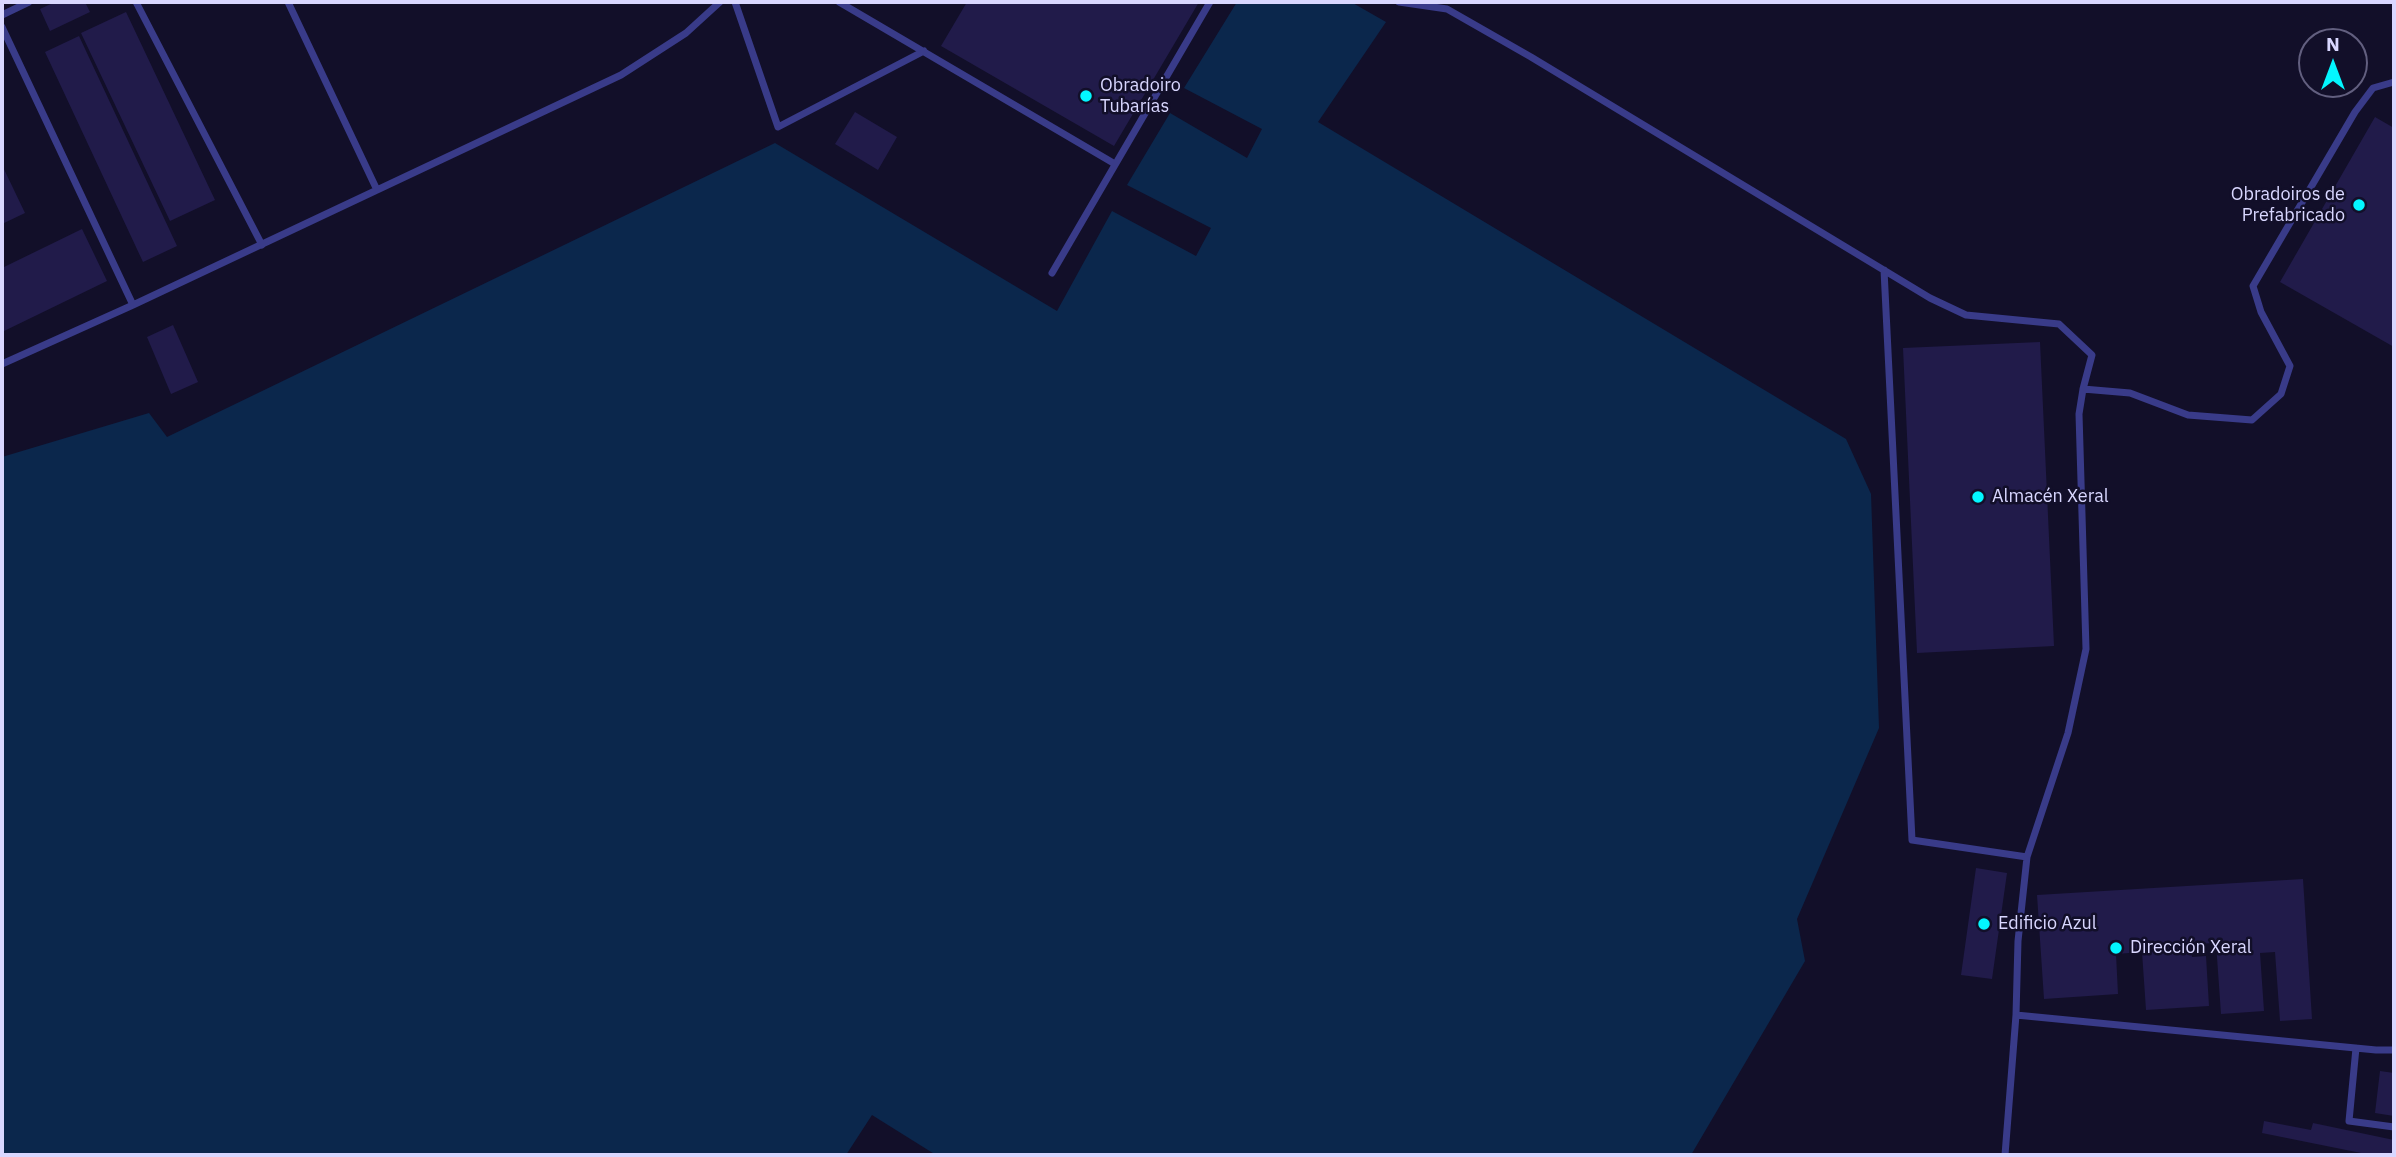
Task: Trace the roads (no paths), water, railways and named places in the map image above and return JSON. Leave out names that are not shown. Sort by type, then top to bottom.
[{"type":"lane","points":[[2,15],[29,2]]},
{"type":"lane","points":[[136,2],[262,245]]},
{"type":"lane","points":[[288,2],[377,190]]},
{"type":"lane","points":[[2,364],[262,245],[621,75],[686,33],[720,2]]},
{"type":"lane","points":[[735,2],[778,127],[923,51]]},
{"type":"lane","points":[[839,2],[1115,164]]},
{"type":"lane","points":[[1052,273],[1210,2]]},
{"type":"lane","points":[[1398,2],[1447,9],[1930,298],[1966,315],[2059,324],[2092,355],[2079,414],[2087,649],[2068,733],[2027,857],[2018,941],[2005,1155]]},
{"type":"lane","points":[[2,27],[133,305]]},
{"type":"lane","points":[[2083,388],[2130,393],[2188,415],[2252,420],[2281,394],[2290,366],[2261,312],[2253,286],[2355,112],[2373,88],[2394,82]]},
{"type":"lane","points":[[1884,270],[1912,840],[2027,857]]},
{"type":"lane","points":[[2015,1015],[2394,1050]]},
{"type":"lane","points":[[2357,1048],[2349,1121],[2394,1127]]},
{"type":"water","points":[[1237,2],[1351,2],[1386,22],[1318,122],[1846,439],[1871,494],[1879,728],[1797,919],[1805,961],[1691,1155],[936,1155],[872,1115],[846,1155],[2,1155],[2,457],[149,413],[167,437],[775,143],[1057,311],[1112,211],[1196,256],[1211,228],[1127,185],[1170,113],[1247,158],[1262,129],[1184,88]]},
{"type":"place","name":"Obradoiro Tubarías","points":[[1086,96]]},
{"type":"place","name":"Obradoiros de Prefabricado","points":[[2359,205]]},
{"type":"place","name":"Almacén Xeral","points":[[1978,497]]},
{"type":"place","name":"Edificio Azul","points":[[1984,924]]},
{"type":"place","name":"Dirección Xeral","points":[[2116,948]]}]
